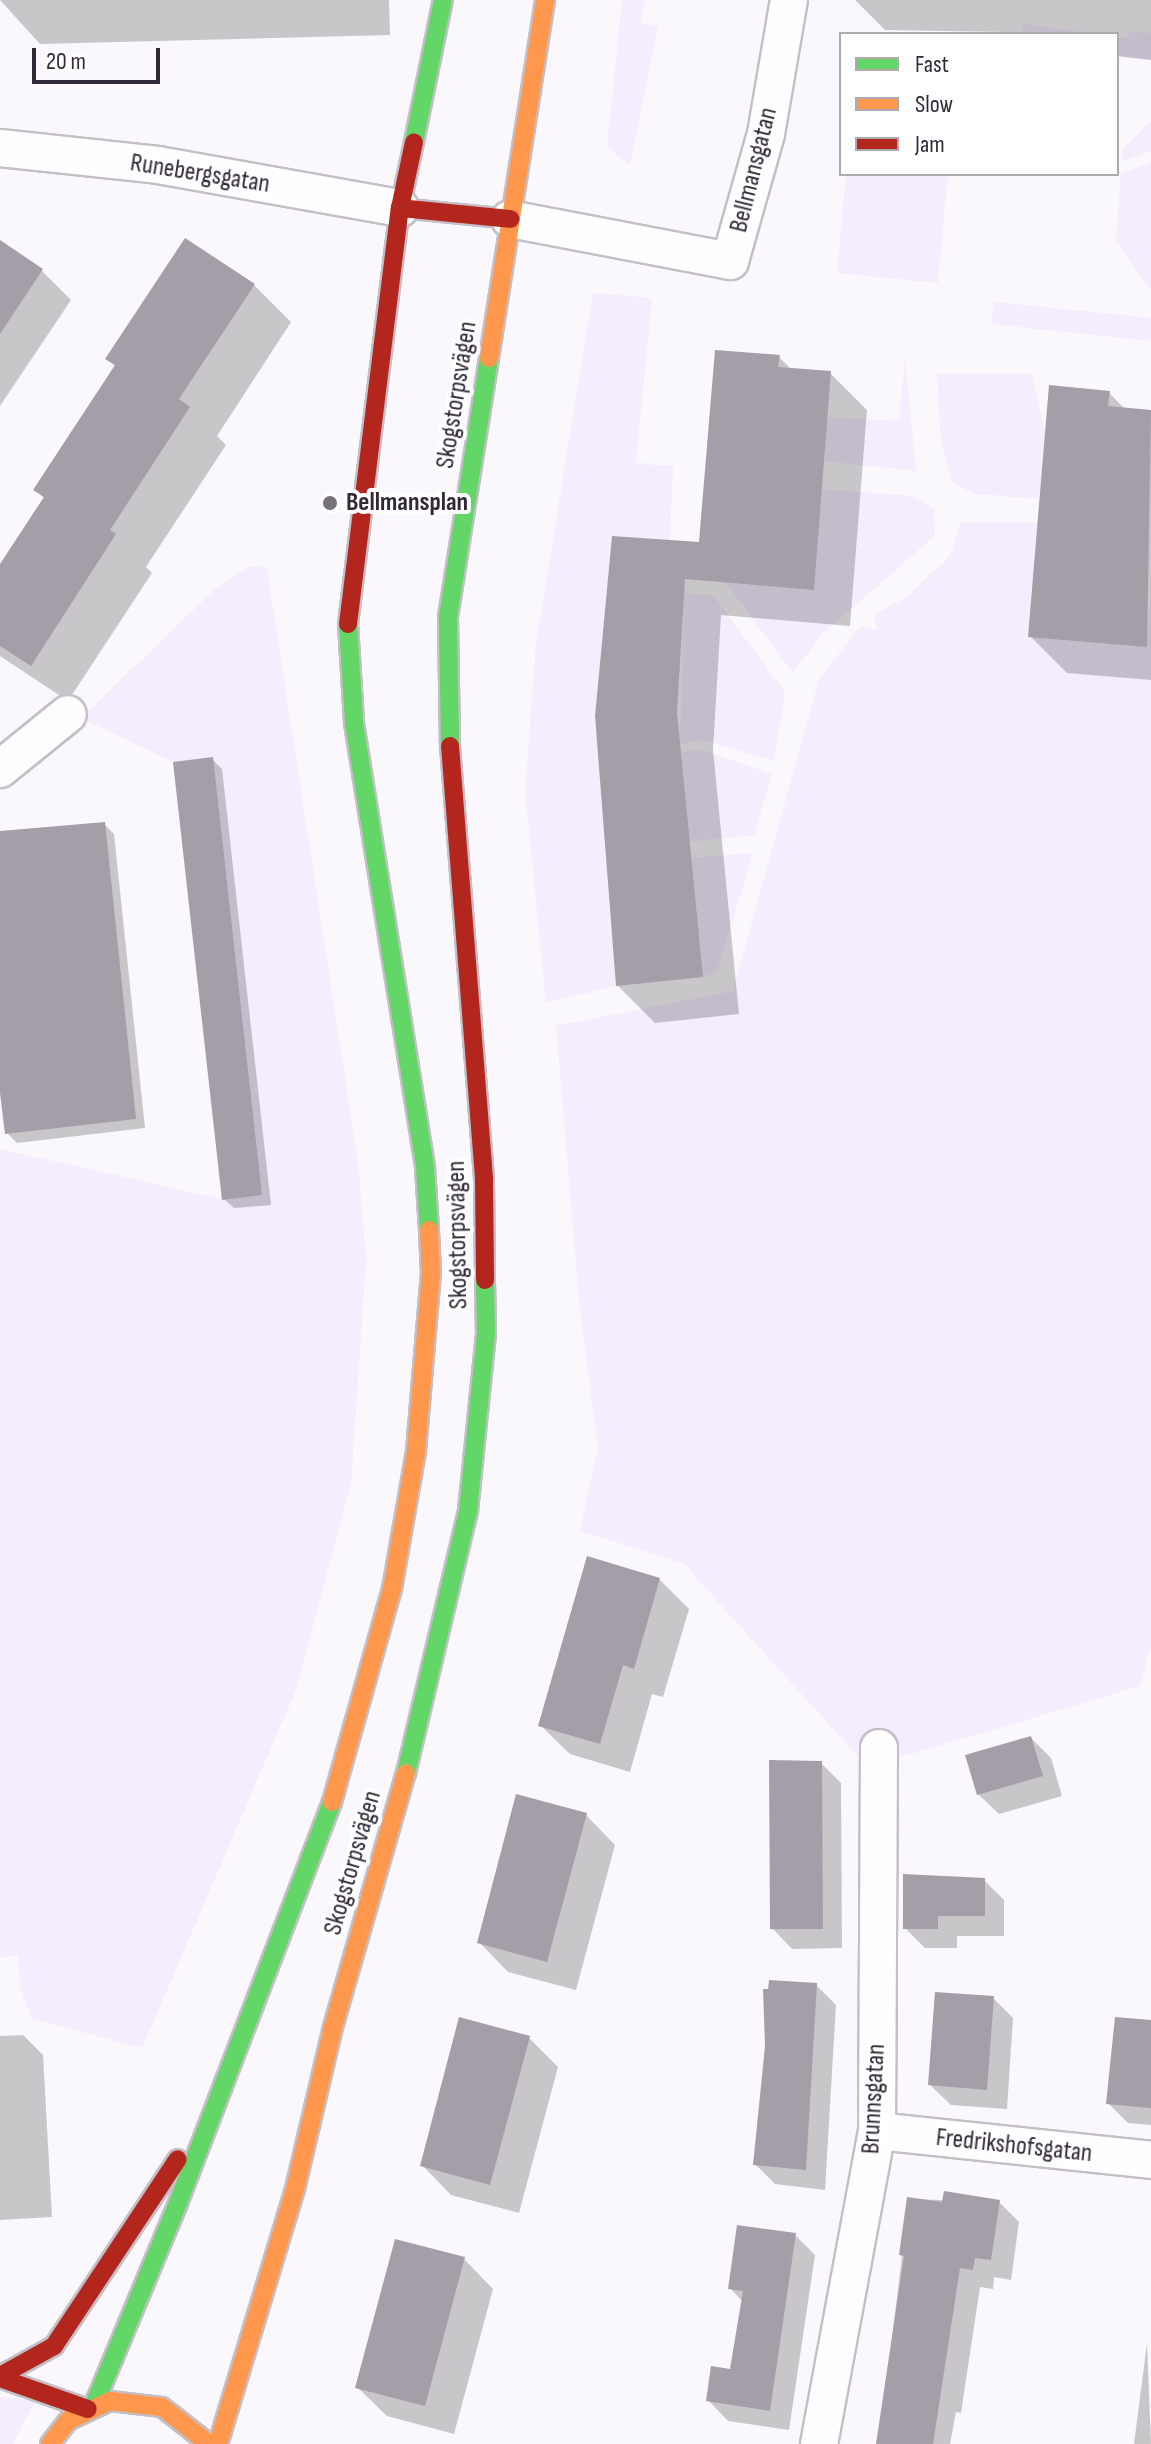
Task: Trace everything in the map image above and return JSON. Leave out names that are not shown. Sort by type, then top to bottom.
[{"type":"main road","name":"Skogstorpsvägen","points":[[91,2407],[218,2101],[331,1805],[375,1647],[411,1481],[425,1365],[431,1274],[425,1168],[354,723],[348,621],[400,208],[443,0]]},
{"type":"main road","name":"Skogstorpsvägen","points":[[218,2444],[295,2189],[333,2027],[408,1767],[468,1511],[486,1334],[484,1180],[450,781],[448,617],[545,0]]},
{"type":"main road","points":[[400,208],[510,219]]},
{"type":"main road","points":[[0,2377],[54,2346],[218,2101]]},
{"type":"main road","points":[[0,2377],[91,2407]]},
{"type":"main road","points":[[50,2444],[69,2420],[91,2407],[140,2401],[162,2407],[209,2444]]},
{"type":"street","name":"Bellmansgatan","points":[[510,219],[730,261],[766,134],[789,0]]},
{"type":"street","name":"Runebergsgatan","points":[[0,148],[158,165],[400,208]]},
{"type":"street","points":[[0,769],[68,714]]},
{"type":"street","name":"Brunnsgatan","points":[[819,2444],[877,2131],[879,1748]]},
{"type":"street","name":"Fredrikshofsgatan","points":[[877,2131],[1151,2160]]},
{"type":"shaded area","points":[[622,0],[645,0],[641,23],[658,26],[630,165],[607,147]]},
{"type":"shaded area","points":[[1023,24],[1082,32],[1022,32]]},
{"type":"shaded area","points":[[1128,32],[1151,33],[1151,60],[1119,57],[1119,37],[1127,38]]},
{"type":"shaded area","points":[[1151,120],[1151,151],[1122,162],[1123,149]]},
{"type":"shaded area","points":[[1151,162],[1151,290],[1116,241],[1121,174]]},
{"type":"shaded area","points":[[846,176],[948,176],[938,283],[837,273]]},
{"type":"shaded area","points":[[593,293],[652,298],[636,463],[673,466],[670,540],[612,536],[595,716],[616,986],[546,1003],[525,791],[536,644]]},
{"type":"shaded area","points":[[994,302],[1151,318],[1151,341],[991,324]]},
{"type":"shaded area","points":[[905,356],[916,471],[824,461],[827,417],[899,421]]},
{"type":"shaded area","points":[[937,374],[1032,374],[1045,434],[1040,499],[974,494],[953,483],[941,443]]},
{"type":"shaded area","points":[[822,489],[911,496],[934,509],[935,536],[823,633],[793,673],[726,583],[814,589]]},
{"type":"shaded area","points":[[961,522],[1038,522],[1029,637],[1146,647],[1151,596],[1151,1644],[1140,1686],[908,1755],[861,1760],[683,1563],[580,1531],[598,1448],[579,1300],[556,1026],[733,991],[819,679],[861,626],[877,631],[874,615],[906,597],[950,556]]},
{"type":"shaded area","points":[[251,566],[267,568],[359,1169],[366,1262],[351,1483],[296,1690],[142,2048],[32,2019],[20,1987],[18,1956],[0,1957],[0,1149],[222,1199],[262,1195],[213,758],[173,762],[81,718],[214,590]]},
{"type":"shaded area","points":[[684,593],[713,595],[785,692],[774,761],[703,740],[680,744]]},
{"type":"shaded area","points":[[703,750],[772,774],[754,835],[689,842],[681,752]]},
{"type":"shaded area","points":[[753,853],[717,972],[703,977],[691,858]]},
{"type":"shaded area","points":[[0,2397],[35,2401],[13,2444],[0,2444]]},
{"type":"building","points":[[185,238],[255,284],[179,399],[190,407],[110,530],[116,534],[31,666],[0,646],[0,564],[44,497],[33,490],[115,365],[105,359]]},
{"type":"building","points":[[0,240],[43,269],[0,334]]},
{"type":"building","points":[[715,350],[780,355],[778,367],[831,371],[814,590],[685,579],[677,712],[703,977],[616,986],[595,716],[612,536],[699,542]]},
{"type":"building","points":[[1049,385],[1110,391],[1108,406],[1151,410],[1147,647],[1028,637]]},
{"type":"building","points":[[213,757],[262,1195],[222,1200],[173,762]]},
{"type":"building","points":[[105,822],[136,1119],[5,1134],[0,1093],[0,831]]},
{"type":"building","points":[[587,1556],[660,1578],[634,1669],[623,1665],[600,1744],[538,1726]]},
{"type":"building","points":[[1031,1736],[1043,1776],[977,1795],[965,1755]]},
{"type":"building","points":[[769,1760],[822,1761],[823,1929],[770,1929]]},
{"type":"building","points":[[516,1794],[587,1813],[547,1962],[477,1943]]},
{"type":"building","points":[[903,1874],[985,1878],[985,1916],[938,1916],[938,1929],[903,1929]]},
{"type":"building","points":[[769,1980],[817,1983],[806,2170],[753,2165],[765,2046],[763,1989],[768,1989]]},
{"type":"building","points":[[935,1992],[994,1996],[987,2090],[928,2085]]},
{"type":"building","points":[[459,2017],[530,2036],[490,2185],[420,2166]]},
{"type":"building","points":[[1115,2017],[1151,2020],[1151,2108],[1106,2104]]},
{"type":"building","points":[[944,2191],[1000,2200],[991,2260],[975,2258],[973,2270],[960,2268],[933,2444],[876,2444],[904,2256],[899,2255],[907,2197],[942,2202]]},
{"type":"building","points":[[737,2225],[796,2233],[770,2411],[706,2401],[711,2366],[730,2369],[743,2291],[728,2289]]},
{"type":"building","points":[[395,2239],[465,2257],[425,2406],[355,2388]]},
{"type":"traffic: fast","points":[[414,142],[443,0]]},
{"type":"traffic: fast","points":[[450,746],[448,617],[489,358]]},
{"type":"traffic: fast","points":[[348,624],[354,723],[425,1168],[429,1230]]},
{"type":"traffic: fast","points":[[406,1773],[468,1511],[486,1334],[485,1280]]},
{"type":"traffic: fast","points":[[94,2405],[178,2203],[332,1802]]},
{"type":"traffic: slow","points":[[489,358],[545,0]]},
{"type":"traffic: slow","points":[[332,1802],[392,1589],[416,1451],[431,1274],[429,1230]]},
{"type":"traffic: slow","points":[[218,2444],[295,2189],[333,2027],[406,1773]]},
{"type":"traffic: slow","points":[[50,2444],[69,2420],[110,2401],[162,2407],[209,2444]]},
{"type":"traffic: jam","points":[[348,624],[400,208],[414,142]]},
{"type":"traffic: jam","points":[[400,208],[510,219]]},
{"type":"traffic: jam","points":[[450,746],[484,1180],[485,1280]]},
{"type":"traffic: jam","points":[[0,2376],[54,2346],[178,2159]]},
{"type":"traffic: jam","points":[[0,2378],[88,2409]]},
{"type":"place","name":"Bellmansplan","points":[[330,503]]}]
